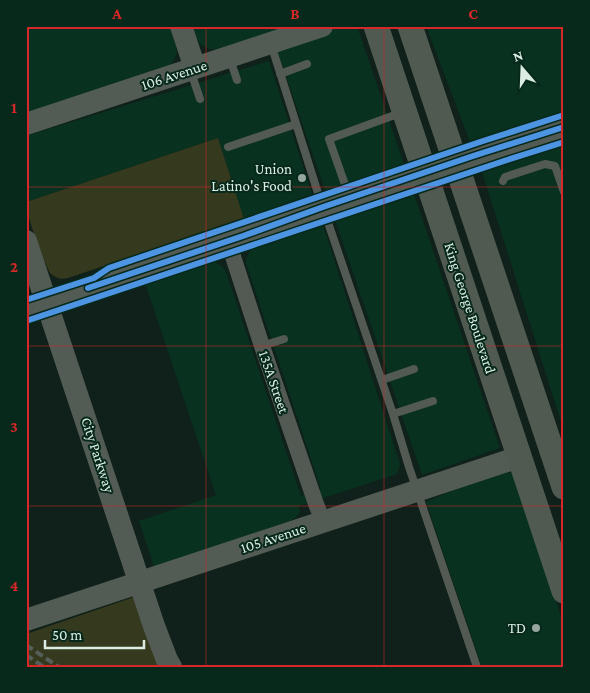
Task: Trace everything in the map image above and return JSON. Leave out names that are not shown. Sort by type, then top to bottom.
[{"type":"main road","name":"King George Boulevard","points":[[376,26],[564,591]]},
{"type":"main road","points":[[410,26],[564,487]]},
{"type":"street","points":[[181,26],[193,69]]},
{"type":"street","name":"106 Avenue","points":[[26,124],[322,26]]},
{"type":"street","points":[[37,305],[455,162],[563,130]]},
{"type":"street","name":"City Parkway","points":[[26,241],[37,305],[140,582],[154,626],[171,667]]},
{"type":"street","name":"135A Street","points":[[228,241],[262,346],[323,521]]},
{"type":"street","name":"105 Avenue","points":[[26,620],[519,457]]},
{"type":"lane","points":[[271,43],[323,207],[394,414],[417,490],[477,667]]},
{"type":"lane","points":[[230,57],[237,80]]},
{"type":"lane","points":[[280,74],[307,64]]},
{"type":"lane","points":[[193,69],[200,100]]},
{"type":"lane","points":[[350,198],[329,139],[404,112]]},
{"type":"lane","points":[[228,147],[296,124]]},
{"type":"lane","points":[[503,182],[505,177],[545,164],[555,166],[564,192]]},
{"type":"lane","points":[[262,346],[284,339]]},
{"type":"lane","points":[[382,380],[414,369]]},
{"type":"lane","points":[[394,414],[433,401]]},
{"type":"shaded area","points":[[26,26],[170,26],[177,53],[170,65],[26,113]]},
{"type":"shaded area","points":[[192,26],[357,26],[500,448],[422,475],[271,32],[215,50],[201,45],[196,38]]},
{"type":"shaded area","points":[[426,26],[564,26],[564,113],[470,142]]},
{"type":"shaded area","points":[[269,61],[312,194],[244,219],[218,138],[26,202],[26,136]]},
{"type":"shaded area","points":[[218,138],[244,219],[68,278],[58,278],[50,273],[35,238],[26,202]]},
{"type":"shaded area","points":[[561,146],[564,154],[564,431],[481,169]]},
{"type":"shaded area","points":[[319,225],[325,231],[400,464],[397,474],[299,506],[300,512],[290,521],[154,567],[139,521],[216,495],[145,283],[207,262],[215,262],[222,266],[226,272],[301,496],[321,489],[246,259],[250,250],[257,245]]},
{"type":"shaded area","points":[[506,472],[512,473],[515,478],[564,625],[564,667],[482,667],[426,502],[456,489]]},
{"type":"shaded area","points":[[134,597],[163,667],[26,667],[26,634]]},
{"type":"railway","points":[[26,645],[59,667]]},
{"type":"railway","points":[[26,655],[44,667]]},
{"type":"cycle path","points":[[26,300],[94,278],[109,268],[564,115]]},
{"type":"cycle path","points":[[88,288],[473,156],[564,127]]},
{"type":"cycle path","points":[[26,321],[564,142]]},
{"type":"place","name":"Union Latino's Food","points":[[302,178]]},
{"type":"place","name":"TD","points":[[536,628]]}]
